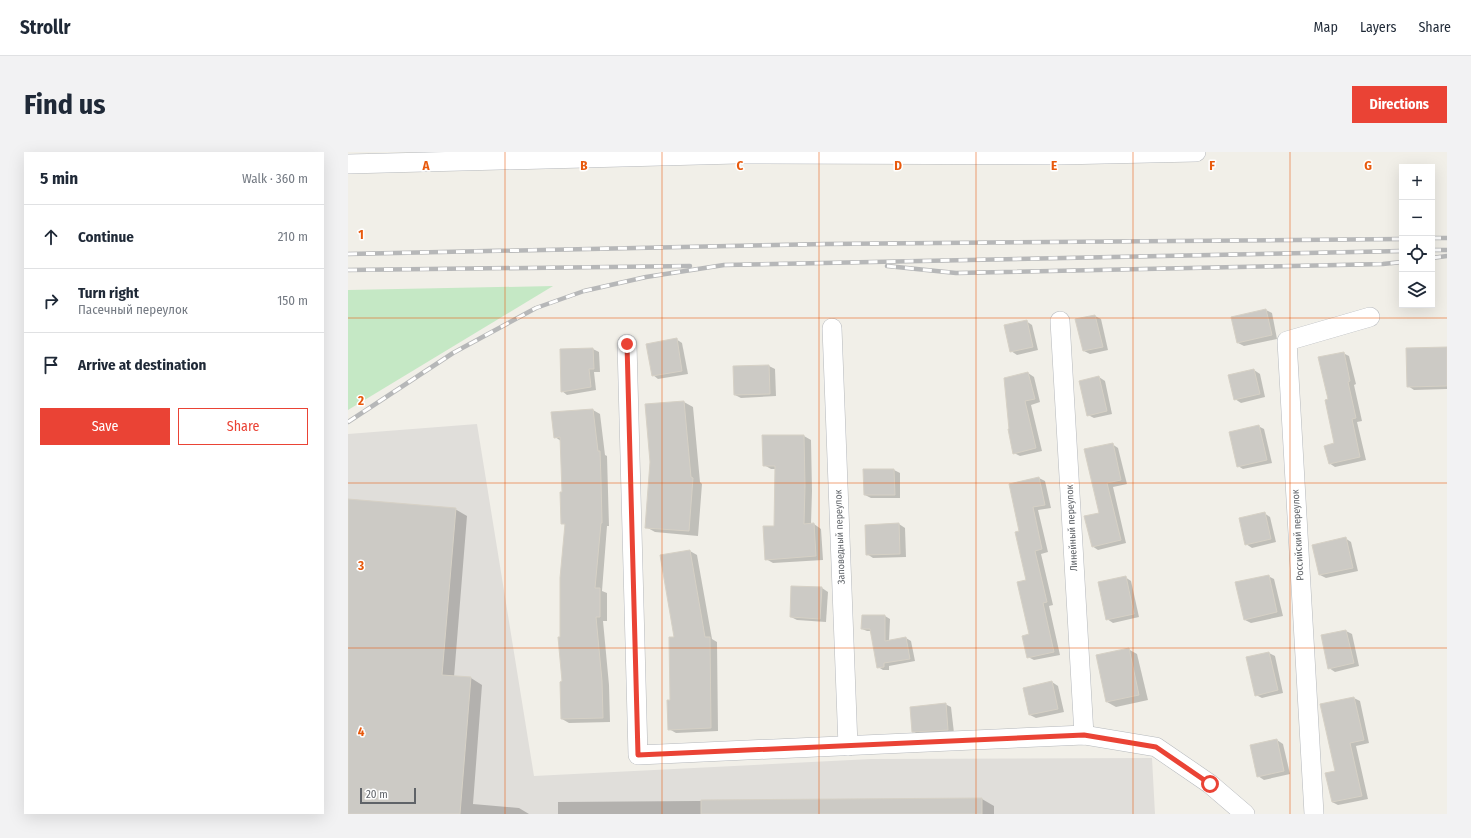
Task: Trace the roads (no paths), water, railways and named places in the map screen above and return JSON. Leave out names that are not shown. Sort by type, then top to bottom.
[{"type":"street","points":[[348,164],[737,153],[1196,152]]},
{"type":"street","name":"Российский переулок","points":[[1314,814],[1287,341],[1370,317]]},
{"type":"street","name":"Линейный переулок","points":[[1060,321],[1084,735]]},
{"type":"street","name":"Заповедный переулок","points":[[832,328],[848,746]]},
{"type":"street","points":[[627,344],[638,755],[1084,735],[1156,747],[1210,784],[1245,814]]},
{"type":"railway","points":[[1435,238],[1447,238]]},
{"type":"railway","points":[[348,254],[826,244],[1399,239]]},
{"type":"railway","points":[[1435,250],[1447,250]]},
{"type":"railway","points":[[348,422],[453,353],[536,308],[584,291],[646,277],[724,265],[1399,251]]},
{"type":"railway","points":[[1435,258],[1447,256]]},
{"type":"railway","points":[[887,266],[956,273],[1383,264],[1399,262]]},
{"type":"railway","points":[[348,270],[690,266]]}]
